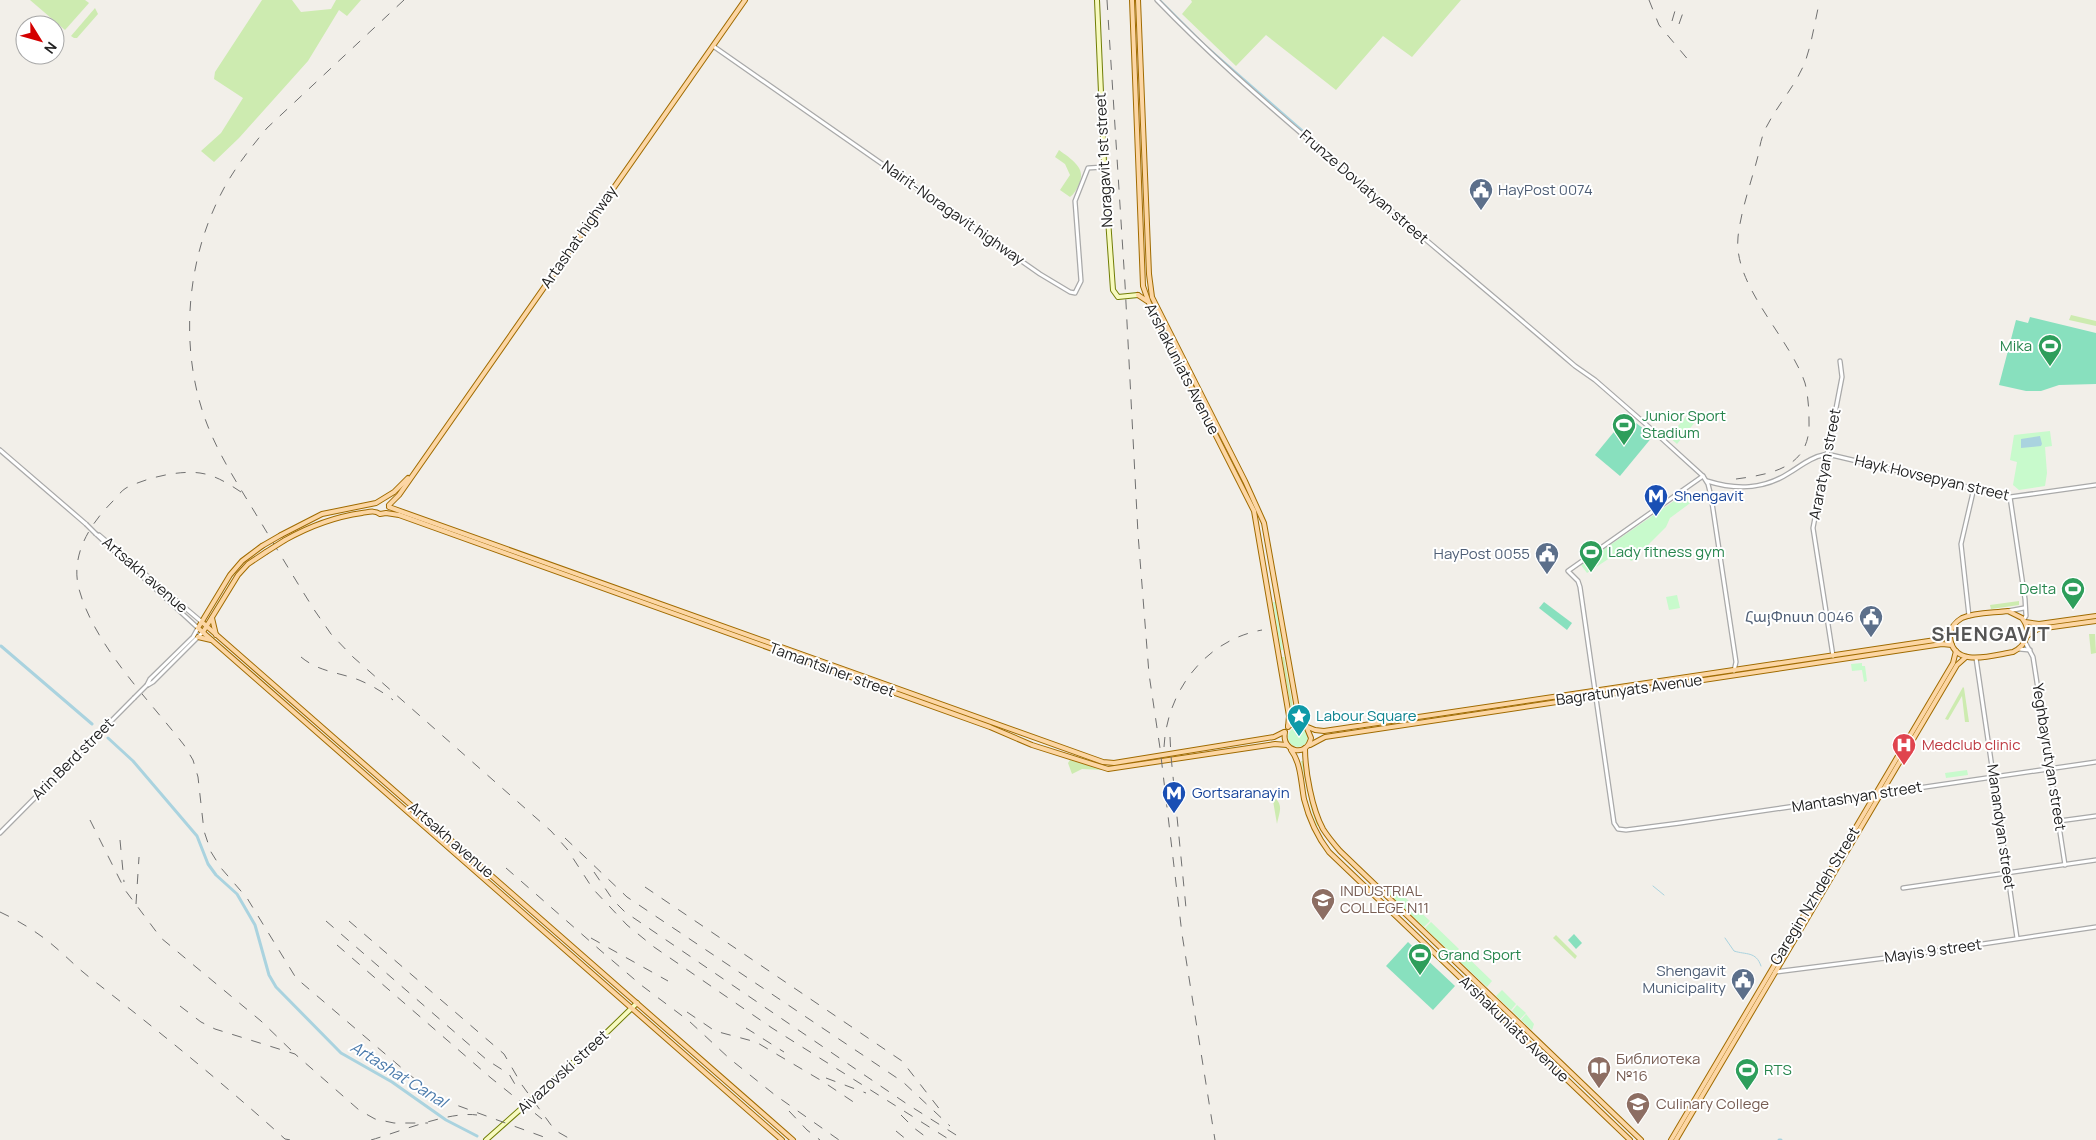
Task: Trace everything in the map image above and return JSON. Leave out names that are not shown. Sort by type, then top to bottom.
[{"type":"main road","name":"Artashat highway","points":[[389,506],[399,495],[745,0]]},
{"type":"main road","name":"Noragavit 1st street","points":[[1097,0],[1104,167],[1113,290],[1118,297],[1138,295]]},
{"type":"main road","name":"Arshakuniats Avenue","points":[[1132,0],[1143,286],[1149,304],[1254,511],[1289,716],[1288,727]]},
{"type":"main road","name":"Arshakuniats Avenue","points":[[1138,0],[1146,216],[1152,297],[1245,481],[1264,523],[1298,714],[1302,724]]},
{"type":"main road","points":[[1138,295],[1143,286]]},
{"type":"main road","points":[[1138,295],[1145,294],[1152,297]]},
{"type":"main road","points":[[1138,295],[1149,304]]},
{"type":"main road","name":"Artashat highway","points":[[383,500],[413,473]]},
{"type":"main road","points":[[376,511],[376,503],[383,500]]},
{"type":"main road","name":"Tamantsiner street","points":[[383,500],[389,506],[1103,762],[1114,763],[1274,737],[1284,732]]},
{"type":"main road","name":"Arin Berd street","points":[[198,628],[203,623],[230,576],[242,561],[262,546],[322,514],[376,503]]},
{"type":"main road","points":[[386,513],[389,506]]},
{"type":"main road","name":"Tamantsiner street","points":[[376,511],[382,514],[386,513],[422,522],[990,727],[1032,745],[1108,769],[1275,744],[1288,747]]},
{"type":"main road","name":"Arin Berd street","points":[[203,632],[208,627],[238,575],[248,564],[285,540],[324,520],[376,511]]},
{"type":"main road","points":[[1256,524],[1260,521],[1264,523]]},
{"type":"main road","points":[[1262,566],[1266,561],[1272,564]]},
{"type":"main road","points":[[2024,620],[2027,636],[2025,642],[2013,652],[1966,658],[1952,646],[1950,633],[1954,625],[1959,620],[1970,616],[2008,611],[2024,620],[2039,624],[2096,616]]},
{"type":"main road","points":[[212,618],[216,634]]},
{"type":"main road","points":[[2027,636],[2038,629],[2096,620]]},
{"type":"main road","name":"Artsakh avenue","points":[[203,623],[793,1140]]},
{"type":"main road","name":"Artsakh avenue","points":[[198,628],[782,1140]]},
{"type":"main road","name":"Bagratunyats Avenue","points":[[1306,726],[1324,731],[1942,639],[1950,633]]},
{"type":"main road","points":[[198,637],[213,641]]},
{"type":"main road","name":"Bagratunyats Avenue","points":[[1307,747],[1325,737],[1942,644],[1952,646]]},
{"type":"main road","name":"Garegin Nzhdeh Street","points":[[1676,1140],[1772,971],[1953,663],[1956,651]]},
{"type":"main road","points":[[1278,653],[1283,655],[1287,652]]},
{"type":"main road","name":"Garegin Nzhdeh Street","points":[[1671,1140],[1956,665],[1966,658]]},
{"type":"main road","points":[[1295,723],[1306,726],[1311,738],[1307,747],[1295,751],[1288,747],[1284,739],[1284,732],[1288,727],[1295,723]]},
{"type":"main road","name":"Arshakuniats Avenue","points":[[1288,747],[1296,758],[1304,799],[1315,831],[1333,856],[1630,1140]]},
{"type":"main road","name":"Arshakuniats Avenue","points":[[1307,747],[1306,764],[1322,828],[1340,851],[1641,1140]]},
{"type":"main road","points":[[1315,831],[1319,832],[1322,828]]},
{"type":"main road","points":[[1358,880],[1364,874]]},
{"type":"main road","points":[[1465,982],[1470,976]]},
{"type":"main road","name":"Aivazovski street","points":[[486,1140],[637,1003]]},
{"type":"main road","points":[[1577,1089],[1582,1088],[1581,1083]]},
{"type":"main road","points":[[1585,1097],[1586,1092],[1590,1091]]},
{"type":"street","name":"Frunze Dovlatyan street","points":[[1157,0],[1207,50],[1286,120],[1578,368],[1635,414],[1703,476],[1712,496],[1736,662],[1735,670]]},
{"type":"street","name":"Nairit-Noragavit highway","points":[[714,46],[1040,274],[1070,292],[1075,293],[1081,281],[1075,201],[1088,168],[1104,167]]},
{"type":"street","name":"Araratyan street","points":[[1833,656],[1813,528],[1842,376],[1840,361]]},
{"type":"street","name":"Artsakh avenue","points":[[0,450],[86,524],[198,628]]},
{"type":"street","points":[[1706,481],[1735,488],[1756,486],[1776,480],[1810,459],[1827,454]]},
{"type":"street","name":"Hayk Hovsepyan street","points":[[1827,454],[2010,497],[2096,485]]},
{"type":"street","points":[[1595,695],[1578,581],[1568,571],[1703,476]]},
{"type":"street","points":[[1970,616],[1961,544],[1974,488]]},
{"type":"street","points":[[2010,497],[2025,599],[2024,608],[2026,616],[2024,620]]},
{"type":"street","name":"Artsakh avenue","points":[[96,534],[203,623]]},
{"type":"street","points":[[2008,611],[2024,608]]},
{"type":"street","name":"Arin Berd street","points":[[0,833],[193,637],[198,628]]},
{"type":"street","name":"Arin Berd street","points":[[146,685],[153,682],[203,632]]},
{"type":"street","name":"Yeghbayrutyan street","points":[[2025,642],[2031,650],[2065,865]]},
{"type":"street","points":[[2018,649],[2031,650]]},
{"type":"street","name":"Manandyan street","points":[[1976,658],[2017,938]]},
{"type":"street","points":[[1732,675],[1735,670]]},
{"type":"street","name":"Mantashyan street","points":[[1595,695],[1614,823],[1618,829],[1626,830],[1680,823],[1881,792],[2096,762]]},
{"type":"street","points":[[2059,821],[2096,816]]},
{"type":"street","points":[[1903,888],[2096,860]]},
{"type":"street","name":"Mayis 9 street","points":[[1772,971],[1972,946],[2096,927]]},
{"type":"green space","points":[[30,0],[85,0],[89,3],[65,30],[65,15],[48,15]]},
{"type":"green space","points":[[262,0],[292,0],[301,12],[331,9],[336,0],[361,0],[347,16],[339,10],[308,61],[239,138],[214,162],[201,151],[221,133],[243,98],[214,79],[215,72]]},
{"type":"green space","points":[[1191,0],[1461,0],[1412,57],[1383,36],[1336,90],[1266,35],[1236,66],[1182,14],[1192,2]]},
{"type":"green space","points":[[95,8],[98,14],[77,38],[71,36]]},
{"type":"green space","points":[[1059,150],[1076,164],[1081,173],[1078,186],[1070,197],[1060,190],[1070,175],[1065,164],[1055,157]]},
{"type":"green space","points":[[2071,315],[2096,321],[2096,326],[2069,320]]},
{"type":"green space","name":"Mika","points":[[2030,317],[2096,333],[2096,384],[2059,385],[2041,391],[2026,391],[1999,385],[2016,320],[2028,323]]},
{"type":"green space","points":[[1688,414],[1696,421],[1677,444],[1669,437]]},
{"type":"green space","name":"Junior Sport Stadium","points":[[1627,416],[1653,436],[1620,476],[1595,455]]},
{"type":"green space","points":[[2050,431],[2052,446],[2045,447],[2047,473],[2045,486],[2019,490],[2013,485],[2017,462],[2010,460],[2014,435]]},
{"type":"green space","points":[[1687,492],[1693,501],[1670,518],[1666,527],[1633,560],[1631,561],[1622,550],[1587,573],[1581,565]]},
{"type":"green space","points":[[1677,595],[1680,608],[1669,610],[1666,597]]},
{"type":"green space","points":[[2019,601],[2019,605],[1991,609],[1990,605]]},
{"type":"green space","points":[[1273,602],[1275,602],[1283,650],[1281,650]]},
{"type":"green space","points":[[1544,602],[1572,623],[1567,630],[1539,608]]},
{"type":"green space","points":[[2089,634],[2095,634],[2096,653],[2091,654]]},
{"type":"green space","points":[[1282,657],[1284,657],[1294,713],[1292,714]]},
{"type":"green space","points":[[1862,663],[1862,666],[1865,666],[1867,681],[1864,682],[1862,670],[1852,671],[1851,664]]},
{"type":"green space","points":[[1963,687],[1969,722],[1965,722],[1962,696],[1948,720],[1945,719]]},
{"type":"green space","points":[[1298,727],[1305,730],[1308,737],[1305,744],[1298,747],[1291,744],[1288,737],[1291,730]]},
{"type":"green space","points":[[1070,760],[1104,770],[1082,769],[1072,774],[1068,763]]},
{"type":"green space","points":[[1301,761],[1303,761],[1319,825],[1317,826],[1311,808]]},
{"type":"green space","points":[[1967,770],[1968,775],[1946,778],[1945,773]]},
{"type":"green space","points":[[1272,795],[1280,805],[1277,824]]},
{"type":"green space","points":[[1394,887],[1430,921],[1424,927],[1388,894]]},
{"type":"green space","points":[[1431,922],[1459,949],[1453,955],[1425,928]]},
{"type":"green space","points":[[1574,934],[1582,943],[1576,949],[1568,940]]},
{"type":"green space","points":[[1556,935],[1577,956],[1575,959],[1553,938]]},
{"type":"green space","name":"Grand Sport","points":[[1408,942],[1455,986],[1433,1010],[1386,966]]},
{"type":"green space","points":[[1460,950],[1492,981],[1487,987],[1454,956]]},
{"type":"green space","points":[[1502,990],[1516,1004],[1511,1010],[1496,996]]},
{"type":"green space","points":[[1517,1005],[1526,1013],[1520,1019],[1512,1011]]},
{"type":"green space","points":[[1526,1014],[1534,1024],[1532,1030],[1521,1020]]},
{"type":"water","points":[[2040,436],[2041,446],[2021,448],[2021,439]]},
{"type":"waterway","points":[[1159,0],[1205,46],[1332,157]]},
{"type":"waterway","name":"Artashat Canal","points":[[1,646],[92,724]]},
{"type":"waterway","name":"Artashat Canal","points":[[108,738],[133,761],[197,836],[208,864],[216,875],[237,894],[255,925],[269,975],[276,987],[341,1053],[392,1082],[446,1120],[477,1136]]},
{"type":"waterway","points":[[1653,886],[1664,895]]},
{"type":"waterway","points":[[1725,938],[1734,951],[1750,954],[1759,961],[1761,966]]},
{"type":"railway","points":[[404,0],[267,128],[246,154],[228,181],[207,226],[193,282],[190,340],[198,397],[217,447],[292,574],[331,634],[353,657],[551,831],[567,849],[593,889],[627,925],[654,947],[772,1028],[950,1140]]},
{"type":"railway","points":[[1107,0],[1125,284],[1138,534],[1149,674],[1160,748],[1182,934],[1215,1140]]},
{"type":"railway","points":[[1649,0],[1659,25],[1690,62]]},
{"type":"railway","points":[[1736,479],[1776,471],[1787,465],[1797,458],[1804,449],[1808,436],[1809,411],[1805,383],[1788,348],[1764,312],[1744,274],[1739,255],[1738,237],[1760,144],[1772,116],[1797,78],[1805,62],[1820,0]]},
{"type":"railway","points":[[1672,21],[1677,4]]},
{"type":"railway","points":[[1679,24],[1685,7]]},
{"type":"railway","points":[[241,492],[216,478],[206,474],[191,472],[152,478],[124,489],[90,530],[80,552],[77,576],[86,610],[97,631],[124,671],[184,745],[193,760],[198,777],[204,831],[211,852],[221,868],[247,898],[296,978],[417,1081],[448,1102],[552,1140]]},
{"type":"railway","points":[[1164,747],[1167,726],[1173,706],[1193,671],[1207,656],[1223,644],[1262,630]]},
{"type":"railway","points":[[301,657],[322,669],[363,682],[381,691],[393,700]]},
{"type":"railway","points":[[1170,737],[1186,908]]},
{"type":"railway","points":[[90,820],[125,890],[161,938],[261,1021],[295,1054]]},
{"type":"railway","points":[[565,838],[627,897],[903,1082],[950,1126]]},
{"type":"railway","points":[[120,840],[124,882]]},
{"type":"railway","points":[[136,904],[139,857]]},
{"type":"railway","points":[[506,868],[641,985],[689,1021],[730,1059],[775,1095],[839,1140]]},
{"type":"railway","points":[[594,872],[613,900],[625,912],[907,1104],[964,1140]]},
{"type":"railway","points":[[645,887],[902,1061],[941,1111]]},
{"type":"railway","points":[[0,912],[49,942],[84,973],[213,1076],[285,1139],[291,1140]]},
{"type":"railway","points":[[326,921],[487,1060],[509,1074],[516,1086]]},
{"type":"railway","points":[[349,921],[504,1054],[522,1085],[551,1125],[558,1132],[572,1140]]},
{"type":"railway","points":[[591,938],[668,981]]},
{"type":"railway","points":[[337,945],[491,1078],[542,1119]]},
{"type":"railway","points":[[180,1006],[201,1022],[215,1029],[295,1054],[359,1110],[375,1119],[394,1123],[428,1123]]},
{"type":"railway","points":[[687,1012],[715,1031],[756,1042],[855,1103]]},
{"type":"railway","points":[[746,1028],[784,1052]]},
{"type":"railway","points":[[826,1078],[866,1093]]},
{"type":"railway","points":[[789,1111],[807,1130],[820,1140]]},
{"type":"railway","points":[[371,1140],[439,1119],[453,1116],[477,1115]]},
{"type":"railway","points":[[901,1115],[930,1140]]},
{"type":"railway","points":[[896,1131],[907,1140]]},
{"type":"place","name":"HayPost 0074","points":[[1481,211]]},
{"type":"place","name":"Mika","points":[[2050,367]]},
{"type":"place","name":"Junior Sport Stadium","points":[[1624,446]]},
{"type":"place","name":"Shengavit","points":[[1656,517]]},
{"type":"place","name":"Lady fitness gym","points":[[1591,573]]},
{"type":"place","name":"HayPost 0055","points":[[1547,575]]},
{"type":"place","name":"Delta","points":[[2073,610]]},
{"type":"place","name":"ՀայՓոստ 0046","points":[[1871,638]]},
{"type":"place","name":"Labour Square","points":[[1299,737]]},
{"type":"place","name":"Medclub clinic","points":[[1904,766]]},
{"type":"place","name":"Gortsaranayin","points":[[1174,814]]},
{"type":"place","name":"INDUSTRIAL COLLEGE N11","points":[[1323,921]]},
{"type":"place","name":"Grand Sport","points":[[1420,976]]},
{"type":"place","name":"Shengavit Municipality","points":[[1743,1001]]},
{"type":"place","name":"Библиотека №16","points":[[1599,1089]]},
{"type":"place","name":"RTS","points":[[1747,1091]]},
{"type":"place","name":"Culinary College","points":[[1638,1125]]},
{"type":"district","name":"SHENGAVIT","points":[[1991,634]]}]
